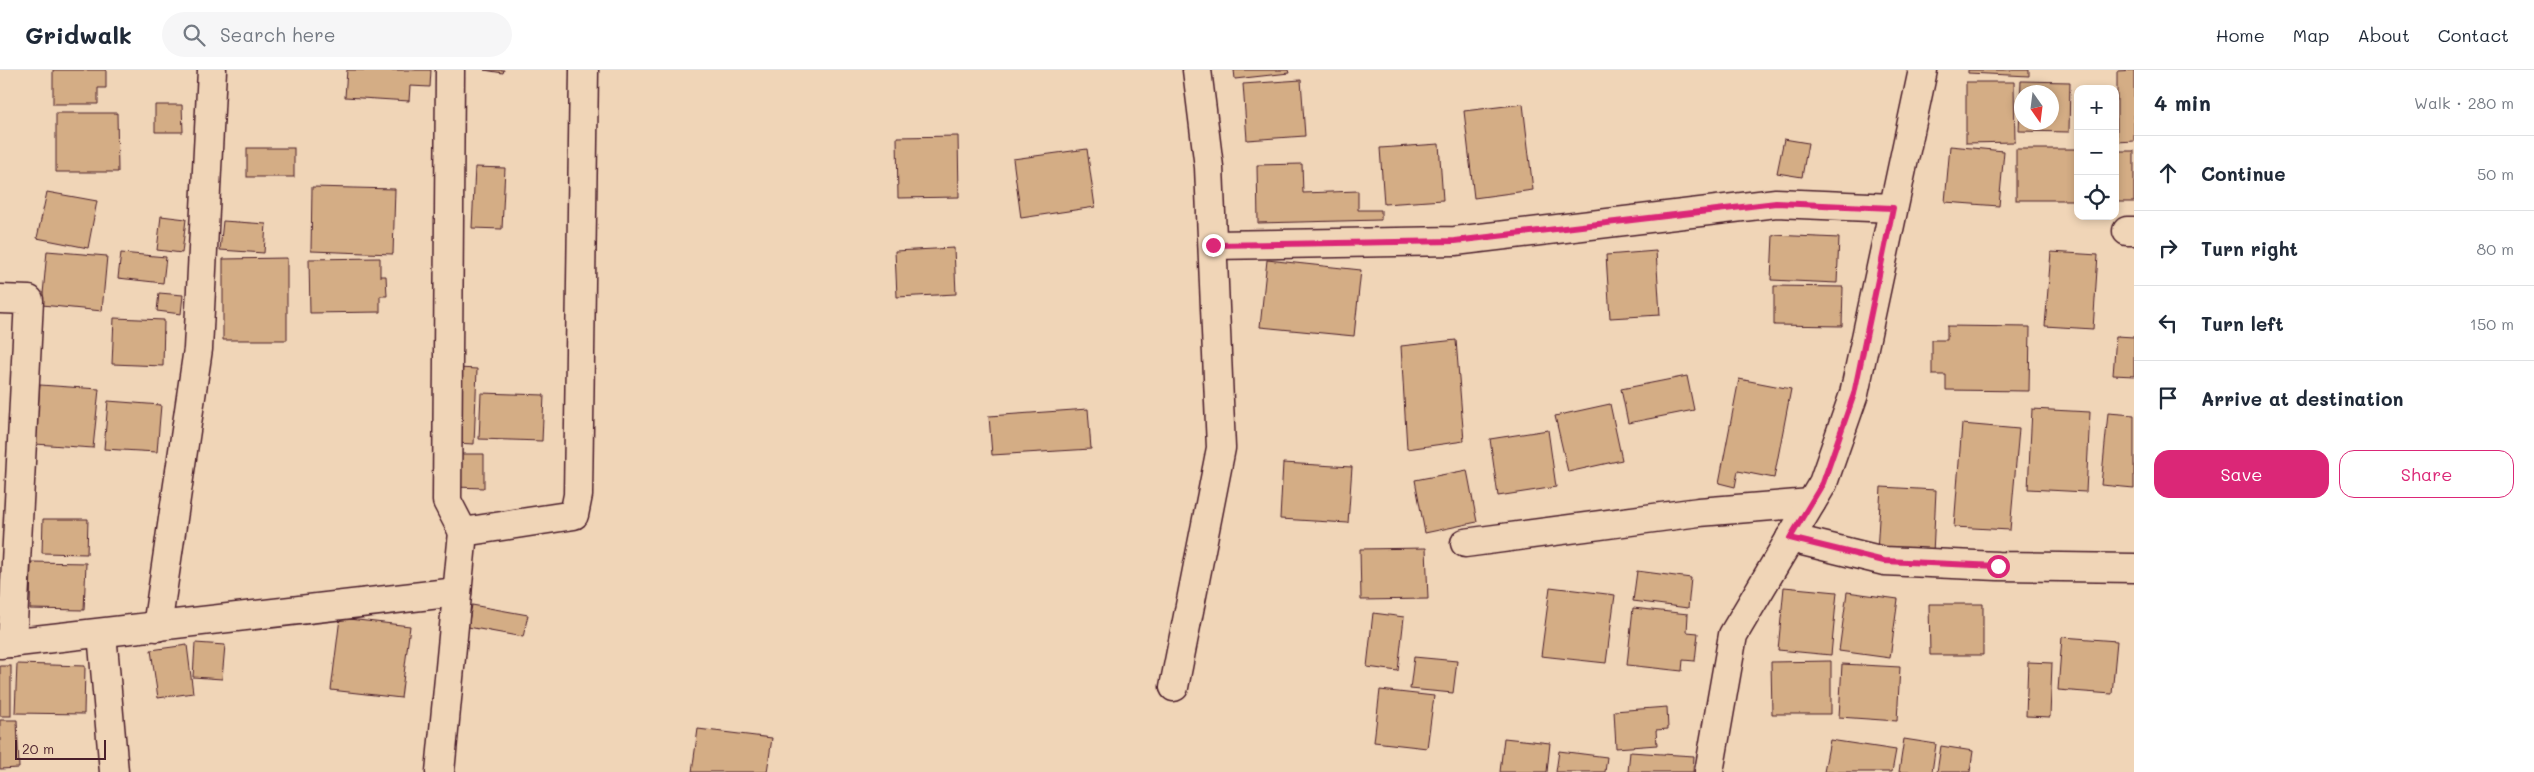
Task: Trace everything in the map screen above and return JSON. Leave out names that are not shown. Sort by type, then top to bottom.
[{"type":"street","points":[[157,627],[198,349],[212,70]]},
{"type":"street","points":[[440,772],[463,532],[447,502],[450,70]]},
{"type":"street","points":[[463,532],[574,516],[578,495],[584,70]]},
{"type":"street","points":[[1174,687],[1221,448],[1213,245],[1208,167],[1197,70]]},
{"type":"street","points":[[1709,772],[1733,634],[1823,483],[1854,394],[1924,70]]},
{"type":"street","points":[[1213,245],[1455,241],[1776,203],[1893,208]]},
{"type":"street","points":[[0,299],[29,300],[6,644],[457,592]]},
{"type":"street","points":[[1465,543],[1699,512],[1810,503]]},
{"type":"street","points":[[1790,538],[1884,561],[1998,566],[2134,568]]},
{"type":"street","points":[[102,633],[114,772]]},
{"type":"building","points":[[53,70],[106,70],[106,88],[98,88],[98,104],[53,104]]},
{"type":"building","points":[[347,70],[431,70],[430,87],[410,86],[409,101],[345,97]]},
{"type":"building","points":[[484,70],[504,70],[503,73]]},
{"type":"building","points":[[1234,70],[1288,70],[1289,73],[1235,79]]},
{"type":"building","points":[[1968,70],[2029,70],[2029,76],[1968,73]]},
{"type":"building","points":[[2134,70],[2134,141],[2119,142],[2119,85],[2117,85],[2117,71]]},
{"type":"building","points":[[1301,80],[1305,136],[1247,140],[1243,84]]},
{"type":"building","points":[[2021,81],[2070,82],[2069,132],[2019,131],[2059,130],[2059,85],[2021,85]]},
{"type":"building","points":[[1966,82],[2014,82],[2015,142],[1966,143]]},
{"type":"building","points":[[1523,104],[1533,190],[1474,198],[1464,111]]},
{"type":"building","points":[[155,105],[182,105],[183,132],[155,132]]},
{"type":"building","points":[[56,113],[117,113],[118,172],[56,172]]},
{"type":"building","points":[[958,136],[959,197],[898,198],[897,137]]},
{"type":"building","points":[[1784,139],[1808,143],[1802,177],[1777,173]]},
{"type":"building","points":[[1439,144],[1443,200],[1384,204],[1380,148]]},
{"type":"building","points":[[1950,146],[2004,151],[1999,206],[1945,202]]},
{"type":"building","points":[[247,148],[294,148],[294,177],[247,177]]},
{"type":"building","points":[[1087,149],[1095,207],[1021,218],[1013,159]]},
{"type":"building","points":[[2016,149],[2074,149],[2074,200],[2016,200]]},
{"type":"building","points":[[2119,151],[2134,151],[2134,202],[2119,202]]},
{"type":"building","points":[[1302,164],[1303,193],[1358,191],[1358,210],[1381,210],[1381,220],[1258,223],[1257,165]]},
{"type":"building","points":[[475,167],[505,168],[502,229],[472,228]]},
{"type":"building","points":[[312,187],[395,189],[393,254],[311,251]]},
{"type":"building","points":[[47,192],[97,201],[88,248],[37,238]]},
{"type":"building","points":[[161,216],[186,219],[182,253],[157,250]]},
{"type":"building","points":[[223,221],[266,224],[264,253],[220,250]]},
{"type":"building","points":[[1773,235],[1839,238],[1837,283],[1771,280]]},
{"type":"building","points":[[954,248],[956,294],[897,297],[895,251]]},
{"type":"building","points":[[47,251],[107,256],[102,311],[42,305]]},
{"type":"building","points":[[1656,251],[1660,315],[1610,318],[1606,255]]},
{"type":"building","points":[[2051,252],[2098,255],[2093,329],[2045,326]]},
{"type":"building","points":[[121,253],[166,257],[163,283],[118,278]]},
{"type":"building","points":[[287,258],[287,340],[223,340],[223,259]]},
{"type":"building","points":[[380,258],[380,276],[386,276],[387,296],[380,296],[380,312],[310,313],[309,259]]},
{"type":"building","points":[[1267,260],[1361,270],[1354,336],[1260,327]]},
{"type":"building","points":[[1774,286],[1843,287],[1842,326],[1774,325]]},
{"type":"building","points":[[159,293],[183,295],[181,314],[157,311]]},
{"type":"building","points":[[114,318],[164,320],[163,366],[112,364]]},
{"type":"building","points":[[1947,326],[2030,327],[2029,391],[1946,390],[1946,375],[1932,375],[1932,340],[1947,340]]},
{"type":"building","points":[[2116,336],[2134,337],[2134,376],[2113,375]]},
{"type":"building","points":[[1456,340],[1464,441],[1407,449],[1401,346]]},
{"type":"building","points":[[458,368],[477,369],[474,444],[454,443]]},
{"type":"building","points":[[1687,376],[1694,410],[1628,423],[1621,389]]},
{"type":"building","points":[[1739,379],[1791,389],[1774,478],[1738,471],[1735,487],[1719,483]]},
{"type":"building","points":[[40,385],[99,389],[93,448],[35,444]]},
{"type":"building","points":[[481,393],[544,395],[542,441],[479,439]]},
{"type":"building","points":[[108,401],[161,405],[157,452],[104,449]]},
{"type":"building","points":[[1610,404],[1622,460],[1568,472],[1555,416]]},
{"type":"building","points":[[1088,409],[1091,449],[992,455],[989,416]]},
{"type":"building","points":[[2032,409],[2090,412],[2086,492],[2028,489]]},
{"type":"building","points":[[2108,413],[2134,415],[2134,488],[2101,485]]},
{"type":"building","points":[[1962,424],[2019,429],[2010,530],[1954,527]]},
{"type":"building","points":[[1548,430],[1556,487],[1498,496],[1490,439]]},
{"type":"building","points":[[455,454],[484,454],[484,488],[455,487]]},
{"type":"building","points":[[1283,463],[1352,467],[1348,523],[1280,519]]},
{"type":"building","points":[[1467,470],[1477,522],[1425,533],[1415,480]]},
{"type":"building","points":[[1881,487],[1936,490],[1933,554],[1877,552]]},
{"type":"building","points":[[43,519],[88,519],[87,554],[42,553]]},
{"type":"building","points":[[1426,548],[1428,599],[1361,600],[1360,549]]},
{"type":"building","points":[[31,562],[86,563],[84,610],[30,609]]},
{"type":"building","points":[[1637,571],[1691,578],[1688,608],[1633,601]]},
{"type":"building","points":[[1550,587],[1615,595],[1606,663],[1541,656]]},
{"type":"building","points":[[1784,587],[1837,592],[1831,655],[1778,650]]},
{"type":"building","points":[[1847,592],[1898,599],[1890,658],[1839,651]]},
{"type":"building","points":[[1929,604],[1983,604],[1983,655],[1930,655]]},
{"type":"building","points":[[472,605],[528,615],[523,637],[468,627]]},
{"type":"building","points":[[1633,608],[1688,614],[1687,632],[1698,633],[1695,661],[1683,660],[1682,671],[1627,665]]},
{"type":"building","points":[[1373,613],[1404,617],[1398,671],[1367,667]]},
{"type":"building","points":[[340,618],[410,626],[401,698],[331,690]]},
{"type":"building","points":[[2062,637],[2117,641],[2112,694],[2058,690]]},
{"type":"building","points":[[195,643],[225,645],[222,679],[193,677]]},
{"type":"building","points":[[187,645],[193,693],[158,698],[151,650]]},
{"type":"building","points":[[1414,657],[1457,661],[1453,693],[1410,689]]},
{"type":"building","points":[[1831,661],[1831,714],[1772,714],[1771,662]]},
{"type":"building","points":[[2028,662],[2052,663],[2050,717],[2026,716]]},
{"type":"building","points":[[17,664],[85,666],[84,714],[15,713]]},
{"type":"building","points":[[1842,664],[1900,667],[1897,721],[1839,717]]},
{"type":"building","points":[[0,666],[11,666],[11,716],[0,716]]},
{"type":"building","points":[[1380,690],[1434,696],[1427,748],[1374,742]]},
{"type":"building","points":[[1667,707],[1668,729],[1656,730],[1657,745],[1616,748],[1614,711]]},
{"type":"building","points":[[0,720],[17,720],[19,768],[0,769]]},
{"type":"building","points":[[698,729],[772,738],[767,772],[692,772]]},
{"type":"building","points":[[1504,738],[1550,743],[1547,772],[1500,772]]},
{"type":"building","points":[[1904,739],[1936,744],[1932,772],[1899,772]]},
{"type":"building","points":[[1830,740],[1896,750],[1892,772],[1824,772]]},
{"type":"building","points":[[1941,746],[1973,751],[1970,772],[1937,772]]},
{"type":"building","points":[[1559,751],[1607,757],[1605,772],[1556,772]]},
{"type":"building","points":[[1630,752],[1694,756],[1693,772],[1628,772]]},
{"type":"route","points":[[1213,245],[1455,241],[1776,203],[1893,208],[1854,394],[1823,483],[1790,538],[1884,561],[1998,566]]}]
